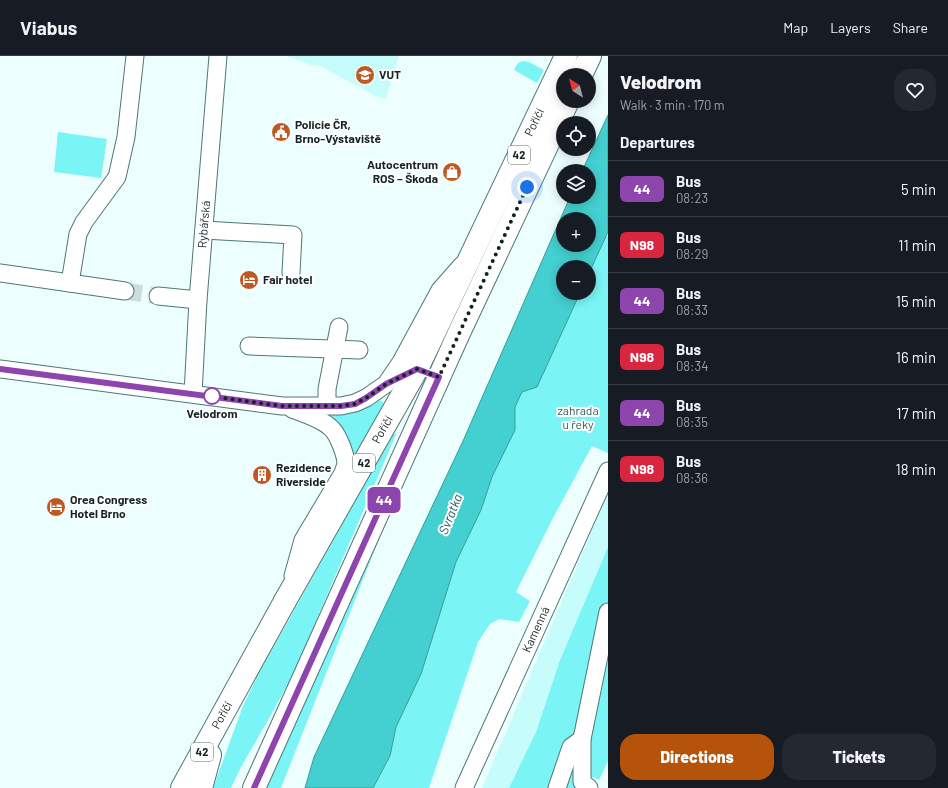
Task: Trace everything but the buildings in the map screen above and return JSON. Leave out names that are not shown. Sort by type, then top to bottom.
[{"type":"main road","name":"Poříčí","points":[[182,788],[285,601],[417,369],[566,56]]},
{"type":"main road","points":[[584,68],[590,56]]},
{"type":"main road","name":"Poříčí","points":[[254,788],[439,377],[565,108]]},
{"type":"main road","name":"42","points":[[201,788],[222,716]]},
{"type":"street","points":[[70,283],[78,234],[84,222],[117,177],[126,137],[135,56]]},
{"type":"street","name":"Rybářská","points":[[193,394],[198,300],[218,56]]},
{"type":"street","points":[[204,230],[293,235],[291,273]]},
{"type":"street","name":"Poříčí","points":[[0,369],[282,406],[341,406],[355,404],[386,384],[401,362],[440,290],[472,254]]},
{"type":"street","points":[[0,273],[125,292]]},
{"type":"street","points":[[158,296],[198,300]]},
{"type":"street","points":[[327,406],[328,389],[339,327]]},
{"type":"street","points":[[249,346],[359,350]]},
{"type":"street","points":[[386,384],[417,369],[439,377]]},
{"type":"street","name":"Poříčí","points":[[282,406],[310,416],[331,428],[338,437],[346,464],[343,473],[303,540],[285,601]]},
{"type":"street","name":"Kamenná","points":[[464,788],[608,471]]},
{"type":"street","points":[[589,788],[582,782],[582,739],[608,612]]},
{"type":"street","points":[[557,788],[571,747],[582,739]]},
{"type":"shaded area","name":"VUT","points":[[287,56],[399,56],[386,99],[376,96],[318,65],[311,65]]},
{"type":"shaded area","points":[[608,493],[608,547],[560,660],[536,732],[509,788],[482,788]]},
{"type":"green space","points":[[523,61],[529,62],[544,70],[537,83],[514,70],[518,63]]},
{"type":"green space","points":[[58,132],[107,139],[101,178],[54,172]]},
{"type":"green space","name":"zahrada u řeky","points":[[606,236],[608,237],[608,453],[592,446],[553,518],[516,592],[530,601],[519,622],[499,619],[490,624],[478,642],[429,788],[373,788],[390,757],[396,727],[421,674],[456,562],[481,510],[492,477],[515,430],[515,407],[522,392],[537,387],[577,300],[596,300],[595,260]]},
{"type":"green space","points":[[380,400],[384,403],[355,456],[353,456],[338,424],[331,414],[357,411],[369,407]]},
{"type":"green space","points":[[422,430],[281,788],[265,788]]},
{"type":"green space","points":[[393,433],[396,434],[395,437],[294,672],[231,788],[213,788],[243,706],[257,677]]},
{"type":"green space","points":[[608,547],[608,761],[599,780],[593,777],[578,788],[509,788],[536,732],[560,660]]},
{"type":"water","name":"Svratka","points":[[608,115],[608,232],[595,260],[556,260],[556,300],[577,300],[537,387],[522,392],[515,407],[515,430],[492,477],[481,510],[456,562],[421,674],[396,727],[390,756],[373,788],[305,788],[314,757],[463,441],[556,229],[556,252],[596,252],[596,212],[563,212],[567,204],[596,204],[596,164],[585,164],[589,156],[596,156],[596,141]]},
{"type":"tunnel","points":[[125,291],[158,296]]},
{"type":"bus line","name":"44","points":[[0,369],[282,406],[341,406],[355,404],[386,384],[417,369],[439,377],[254,788]]},
{"type":"place","name":"VUT","points":[[365,75]]},
{"type":"place","name":"Policie ČR, Brno-Výstaviště","points":[[281,132]]},
{"type":"place","name":"Autocentrum ROS – Škoda","points":[[452,172]]},
{"type":"place","name":"Fair hotel","points":[[249,280]]},
{"type":"place","name":"Velodrom","points":[[212,396]]},
{"type":"place","name":"Rezidence Riverside","points":[[262,475]]},
{"type":"place","name":"Orea Congress Hotel Brno","points":[[56,507]]},
{"type":"route","points":[[212,396],[208,396],[282,406],[341,406],[355,404],[386,384],[417,369],[439,377],[527,187]]}]
